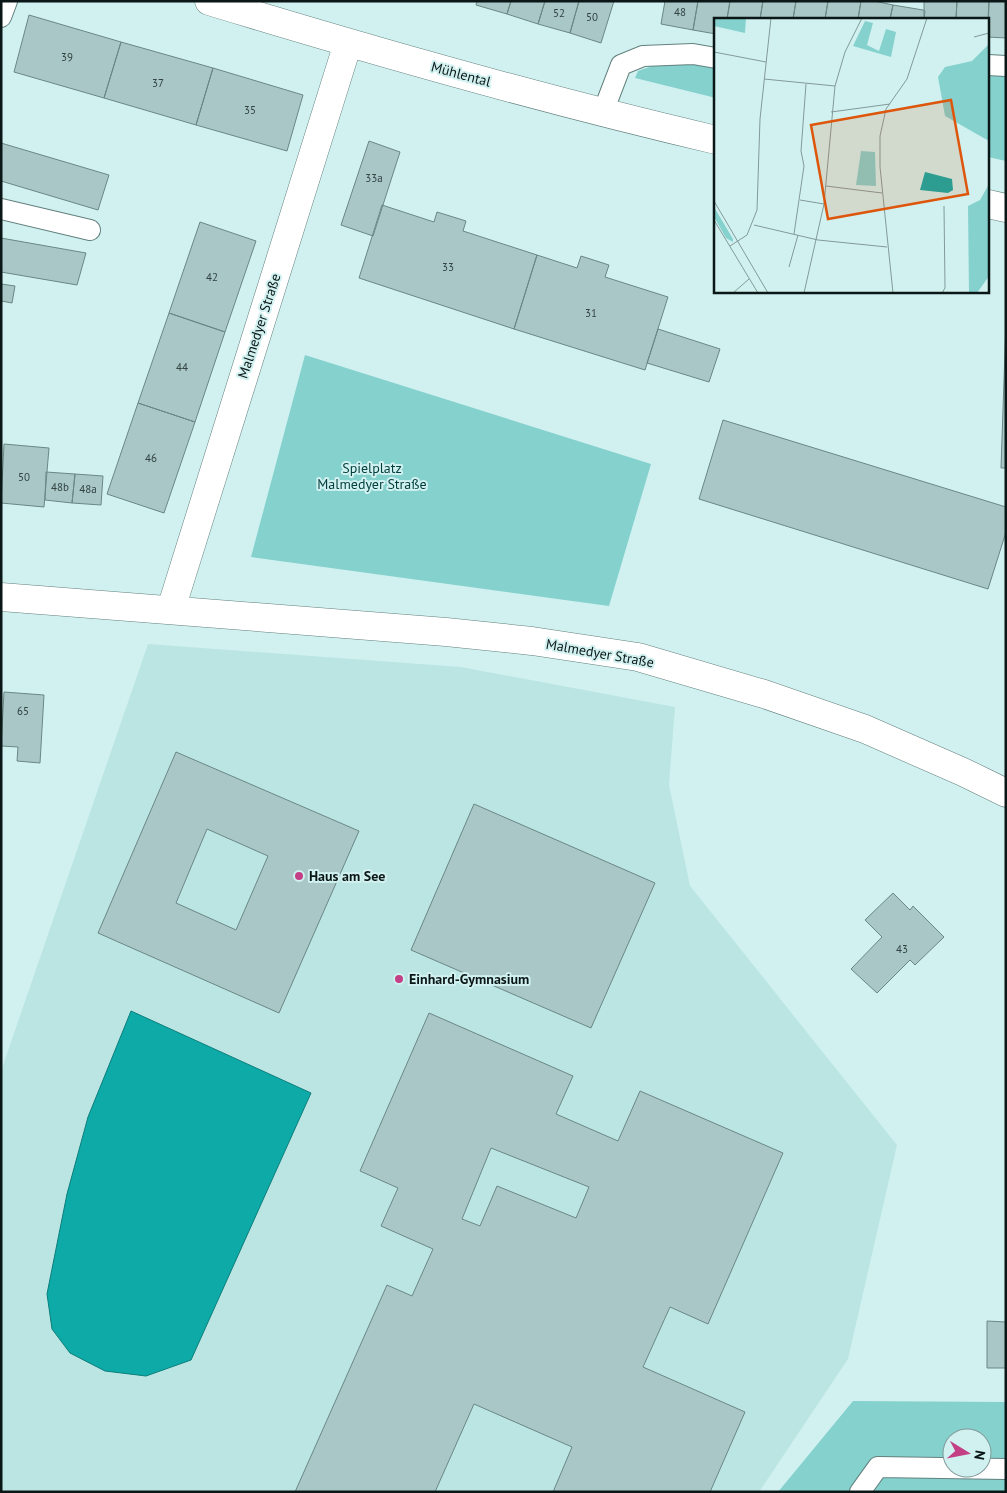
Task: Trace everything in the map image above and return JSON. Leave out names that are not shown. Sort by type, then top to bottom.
[{"type":"street","name":"Mühlental","points":[[208,1],[348,43],[603,112],[714,140]]},
{"type":"street","name":"Malmedyer Straße","points":[[171,609],[348,43]]},
{"type":"street","points":[[990,204],[1006,208]]},
{"type":"street","name":"Malmedyer Straße","points":[[1,597],[171,609],[475,635],[532,641],[638,657],[764,694],[865,729],[1006,793]]},
{"type":"lane","points":[[1,16],[6,1]]},
{"type":"lane","points":[[603,112],[621,66],[643,56],[693,54],[714,58]]},
{"type":"lane","points":[[990,65],[1006,66]]},
{"type":"lane","points":[[1,209],[90,230]]},
{"type":"lane","points":[[860,1492],[878,1467],[1006,1469]]},
{"type":"shaded area","name":"Einhard-Gymnasium","points":[[148,644],[461,667],[675,707],[669,785],[690,886],[897,1145],[848,1359],[759,1492],[1,1492],[1,1071]]},
{"type":"shaded area","points":[[131,1011],[311,1093],[191,1360],[146,1376],[105,1371],[70,1353],[52,1329],[47,1294],[67,1194],[88,1117]]},
{"type":"green space","points":[[693,63],[714,67],[714,98],[635,78],[638,71],[652,66]]},
{"type":"green space","points":[[1006,73],[1006,161],[990,157],[990,74]]},
{"type":"green space","name":"Spielplatz Malmedyer Straße","points":[[305,355],[651,464],[609,606],[251,557]]},
{"type":"green space","points":[[853,1401],[1006,1402],[1006,1492],[778,1492]]},
{"type":"building","points":[[477,1],[511,1],[507,14],[476,5]]},
{"type":"building","points":[[511,1],[545,1],[538,24],[507,14]]},
{"type":"building","points":[[545,1],[579,1],[570,33],[538,24]]},
{"type":"building","points":[[579,1],[614,1],[601,43],[570,33]]},
{"type":"building","points":[[665,1],[698,1],[693,30],[661,24]]},
{"type":"building","points":[[698,1],[730,1],[727,18],[714,18],[714,34],[693,30]]},
{"type":"building","points":[[730,1],[763,1],[760,18],[727,18]]},
{"type":"building","points":[[763,1],[796,1],[793,18],[760,18]]},
{"type":"building","points":[[796,1],[828,1],[825,18],[793,18]]},
{"type":"building","points":[[828,1],[861,1],[858,18],[825,18]]},
{"type":"building","points":[[861,1],[874,1],[893,5],[890,18],[858,18]]},
{"type":"building","points":[[924,1],[957,1],[956,18],[924,18]]},
{"type":"building","points":[[957,1],[989,1],[988,18],[956,18]]},
{"type":"building","points":[[989,1],[1006,1],[1006,38],[990,37]]},
{"type":"building","points":[[893,5],[925,11],[924,18],[890,18]]},
{"type":"building","points":[[29,15],[121,42],[104,98],[14,72]]},
{"type":"building","points":[[121,42],[213,68],[196,125],[104,98]]},
{"type":"building","points":[[213,68],[303,95],[287,151],[196,125]]},
{"type":"building","points":[[369,141],[400,152],[373,236],[341,225]]},
{"type":"building","points":[[1,143],[109,175],[98,210],[1,181]]},
{"type":"building","points":[[382,205],[434,222],[437,212],[466,221],[463,231],[537,255],[514,329],[359,278]]},
{"type":"building","points":[[200,222],[256,241],[225,332],[169,313]]},
{"type":"building","points":[[1,238],[86,253],[77,285],[1,272]]},
{"type":"building","points":[[537,255],[577,268],[581,256],[609,265],[605,277],[668,297],[645,370],[514,329]]},
{"type":"building","points":[[1,284],[15,286],[12,303],[1,301]]},
{"type":"building","points":[[169,313],[225,332],[195,422],[138,403]]},
{"type":"building","points":[[1006,321],[1006,468],[1001,468]]},
{"type":"building","points":[[658,329],[720,349],[709,382],[647,363]]},
{"type":"building","points":[[138,403],[195,422],[164,513],[107,494]]},
{"type":"building","points":[[723,420],[1006,507],[1006,532],[988,589],[699,499]]},
{"type":"building","points":[[4,444],[49,448],[44,507],[1,503]]},
{"type":"building","points":[[46,472],[75,474],[72,503],[45,500]]},
{"type":"building","points":[[75,474],[103,476],[101,505],[72,503]]},
{"type":"building","points":[[4,692],[44,695],[40,763],[17,761],[18,747],[1,746]]},
{"type":"building","name":"Haus am See","points":[[176,752],[359,831],[279,1013],[98,933]],"holes":[[[207,829],[268,856],[236,930],[176,903]]]},
{"type":"building","points":[[474,804],[655,883],[591,1028],[411,950]]},
{"type":"building","points":[[893,893],[910,910],[913,906],[944,937],[915,965],[910,960],[877,993],[851,969],[882,937],[865,920]]},
{"type":"building","points":[[429,1013],[573,1076],[556,1114],[618,1141],[640,1091],[783,1153],[708,1324],[670,1307],[643,1367],[745,1412],[710,1492],[553,1492],[572,1447],[474,1404],[435,1492],[295,1492],[387,1285],[412,1296],[433,1249],[381,1226],[398,1188],[360,1171]],"holes":[[[491,1148],[589,1187],[576,1218],[497,1186],[480,1226],[462,1219]]]},
{"type":"building","points":[[987,1321],[1006,1322],[1006,1368],[987,1368]]},
{"type":"place","name":"Haus am See","points":[[299,876]]},
{"type":"place","name":"Einhard-Gymnasium","points":[[399,979]]}]
